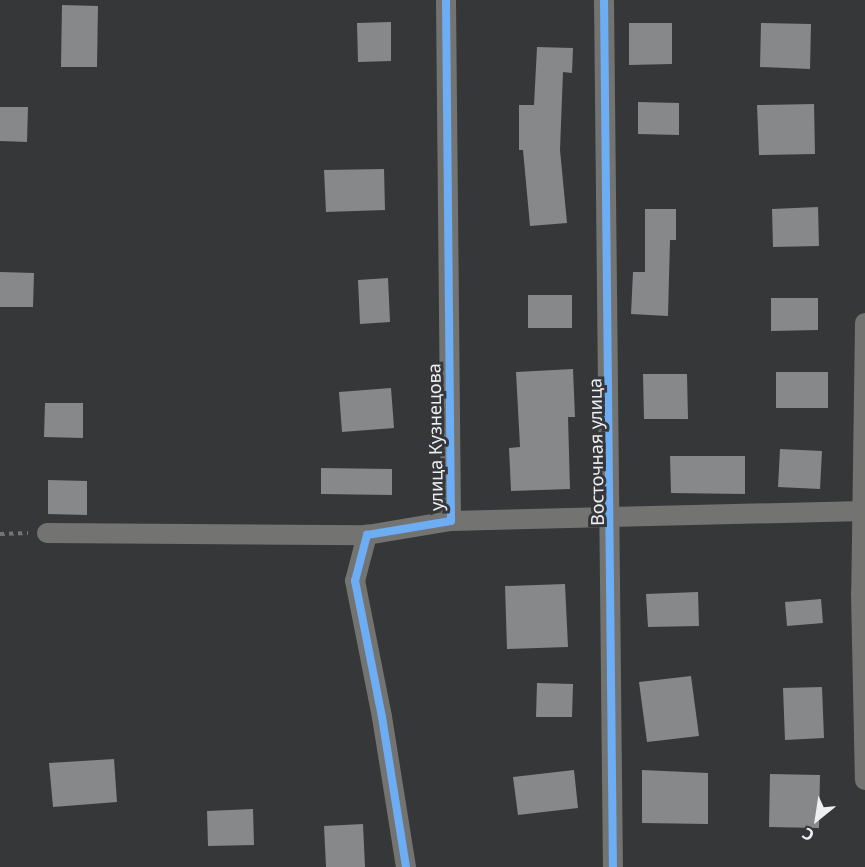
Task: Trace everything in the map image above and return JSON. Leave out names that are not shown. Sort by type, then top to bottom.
[{"type":"street","name":"улица Кузнецова","points":[[47,533],[367,535],[451,521],[446,0]]},
{"type":"street","name":"Восточная улица","points":[[604,0],[612,515],[613,867]]},
{"type":"street","points":[[865,323],[863,511],[865,780]]},
{"type":"street","points":[[451,521],[612,515],[863,511]]},
{"type":"street","points":[[367,535],[354,581],[382,717],[406,867]]},
{"type":"path","points":[[0,534],[47,533]]},
{"type":"building","points":[[62,5],[98,6],[97,67],[61,67]]},
{"type":"building","points":[[391,22],[391,61],[358,62],[357,23]]},
{"type":"building","points":[[629,23],[672,23],[672,64],[629,65]]},
{"type":"building","points":[[761,23],[811,24],[810,69],[760,67]]},
{"type":"building","points":[[537,47],[573,48],[572,73],[563,72],[560,150],[567,223],[530,226],[523,150],[519,150],[519,105],[534,105]]},
{"type":"building","points":[[638,102],[679,103],[679,135],[638,134]]},
{"type":"building","points":[[814,104],[815,154],[759,155],[757,105]]},
{"type":"building","points":[[0,107],[28,107],[27,142],[0,141]]},
{"type":"building","points":[[384,169],[385,210],[326,212],[324,170]]},
{"type":"building","points":[[818,207],[819,246],[773,247],[772,209]]},
{"type":"building","points":[[645,209],[676,209],[676,240],[670,240],[668,316],[631,314],[633,272],[645,272]]},
{"type":"building","points":[[0,272],[34,273],[33,307],[0,307]]},
{"type":"building","points":[[388,278],[390,322],[360,324],[358,280]]},
{"type":"building","points":[[528,295],[572,295],[572,328],[528,328]]},
{"type":"building","points":[[771,298],[818,298],[818,330],[771,331]]},
{"type":"building","points":[[573,369],[575,417],[568,417],[570,489],[511,491],[509,448],[520,447],[516,372]]},
{"type":"building","points":[[776,372],[828,372],[828,408],[776,408]]},
{"type":"building","points":[[643,374],[687,374],[688,419],[644,419]]},
{"type":"building","points":[[391,388],[394,428],[342,432],[339,392]]},
{"type":"building","points":[[45,403],[83,403],[83,438],[44,437]]},
{"type":"building","points":[[780,449],[822,451],[820,489],[778,487]]},
{"type":"building","points":[[670,456],[745,456],[745,494],[671,493]]},
{"type":"building","points":[[321,468],[392,469],[392,495],[321,494]]},
{"type":"building","points":[[48,480],[87,481],[87,515],[48,514]]},
{"type":"building","points":[[565,584],[568,647],[507,649],[505,586]]},
{"type":"building","points":[[698,592],[699,626],[648,627],[646,594]]},
{"type":"building","points":[[821,599],[823,623],[787,626],[785,602]]},
{"type":"building","points":[[691,676],[699,736],[647,742],[639,682]]},
{"type":"building","points":[[537,683],[573,684],[572,717],[536,717]]},
{"type":"building","points":[[822,687],[824,738],[785,740],[783,688]]},
{"type":"building","points":[[114,759],[117,802],[53,807],[49,763]]},
{"type":"building","points":[[574,770],[578,808],[518,815],[513,777]]},
{"type":"building","points":[[642,770],[708,773],[708,824],[642,823]]},
{"type":"building","points":[[770,774],[820,775],[819,828],[769,827]]},
{"type":"building","points":[[253,809],[254,845],[208,846],[207,811]]},
{"type":"building","points":[[363,824],[365,867],[326,867],[324,826]]},
{"type":"cycle path","points":[[406,867],[382,717],[355,581],[367,535],[451,521],[446,0]]},
{"type":"cycle path","points":[[604,0],[613,867]]}]
